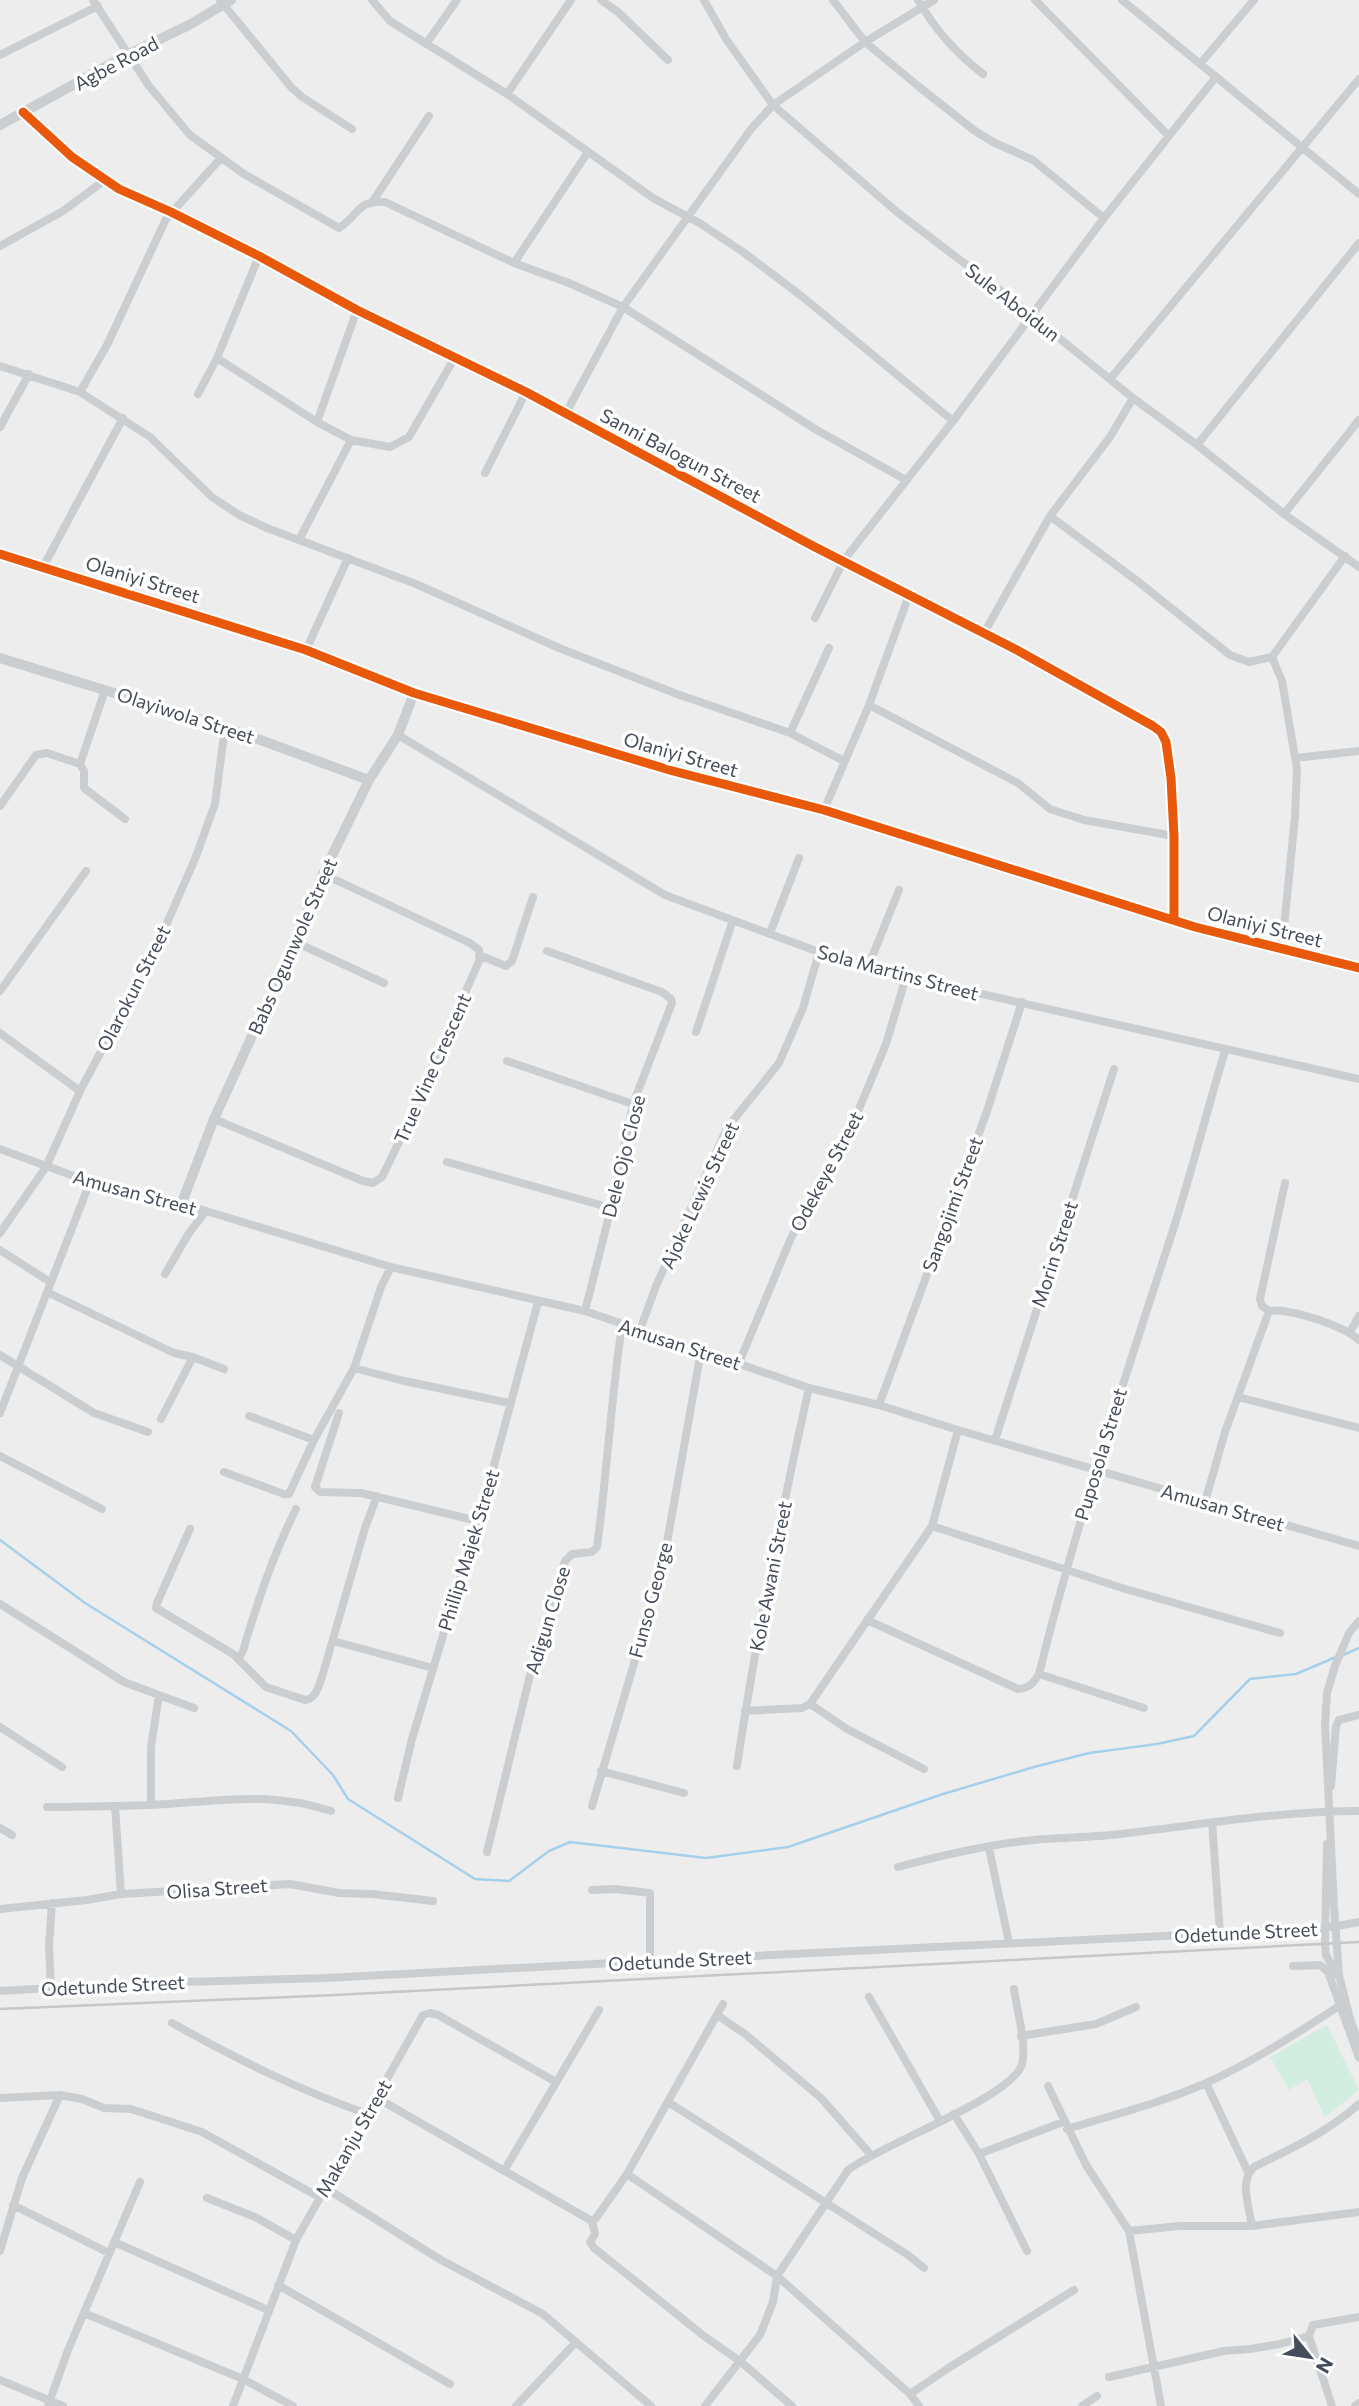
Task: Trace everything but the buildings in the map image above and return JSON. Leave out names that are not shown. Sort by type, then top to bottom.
[{"type":"street","points":[[372,0],[390,21],[507,94],[653,198],[701,224],[743,252],[804,298],[953,421]]},
{"type":"street","points":[[426,44],[457,0]]},
{"type":"street","points":[[507,94],[571,0]]},
{"type":"street","points":[[601,0],[618,12],[668,60]]},
{"type":"street","name":"Sule Aboidun","points":[[704,0],[726,39],[773,105],[897,212],[1133,398],[1284,514],[1359,567]]},
{"type":"street","points":[[833,0],[865,42],[975,131],[1033,160],[1104,218]]},
{"type":"street","points":[[566,413],[623,307],[751,129],[773,105],[920,4],[934,0]]},
{"type":"street","points":[[1035,0],[1169,136]]},
{"type":"street","points":[[1122,0],[1359,194]]},
{"type":"street","points":[[1200,64],[1254,0]]},
{"type":"street","points":[[225,2],[291,87],[352,129]]},
{"type":"street","name":"Agbe Road","points":[[0,125],[129,54],[189,25],[225,2]]},
{"type":"street","points":[[0,55],[96,3],[149,86],[183,126],[203,145],[265,187],[337,228],[344,225],[364,204],[373,201],[385,202],[514,263],[623,307],[816,429],[906,480]]},
{"type":"street","points":[[920,4],[938,32],[961,57],[983,74]]},
{"type":"street","points":[[814,618],[844,560],[953,421],[1104,218],[1215,78]]},
{"type":"street","points":[[1110,379],[1359,79]]},
{"type":"street","name":"Sanni Balogun Street","points":[[23,112],[72,157],[119,189],[171,212],[357,310],[526,392],[1015,649],[1161,732],[1166,742],[1171,778],[1174,920]]},
{"type":"street","points":[[373,201],[429,116]]},
{"type":"street","points":[[514,263],[588,152]]},
{"type":"street","points":[[80,392],[107,345],[171,212],[221,158]]},
{"type":"street","points":[[0,246],[63,211],[105,180]]},
{"type":"street","points":[[1197,445],[1359,243]]},
{"type":"street","points":[[198,394],[217,358],[259,256]]},
{"type":"street","points":[[317,422],[357,310]]},
{"type":"street","points":[[217,358],[317,422],[351,440],[390,447],[409,437],[456,357]]},
{"type":"street","points":[[0,366],[80,392],[123,418],[149,436],[212,497],[239,515],[484,613],[559,648],[677,694],[790,733],[844,761]]},
{"type":"street","points":[[0,428],[29,374]]},
{"type":"street","points":[[485,473],[526,392]]},
{"type":"street","points":[[984,634],[1051,516],[1111,437],[1133,398]]},
{"type":"street","points":[[43,567],[123,418]]},
{"type":"street","points":[[1284,514],[1359,419]]},
{"type":"street","points":[[299,540],[351,440]]},
{"type":"street","points":[[1051,516],[1230,655],[1249,662],[1272,657],[1345,556]]},
{"type":"street","name":"Olaniyi Street","points":[[0,554],[306,650],[414,693],[673,771],[824,810],[1174,920],[1359,968]]},
{"type":"street","points":[[306,650],[348,558]]},
{"type":"street","points":[[824,810],[869,705],[909,595]]},
{"type":"street","points":[[790,733],[829,648]]},
{"type":"street","points":[[1272,657],[1282,681],[1297,769],[1282,948]]},
{"type":"street","name":"Olayiwola Street","points":[[0,658],[225,727],[369,780]]},
{"type":"street","points":[[80,764],[105,690]]},
{"type":"street","name":"Babs Ogunwole Street","points":[[181,1205],[214,1119],[323,874],[369,780],[398,734],[414,693]]},
{"type":"street","points":[[869,705],[1018,783],[1050,809],[1084,820],[1174,836]]},
{"type":"street","name":"Olarokun Street","points":[[0,1233],[46,1167],[80,1091],[156,948],[195,859],[215,804],[225,727]]},
{"type":"street","name":"Sola Martins Street","points":[[398,734],[665,895],[819,952],[906,977],[1225,1051],[1359,1079]]},
{"type":"street","points":[[1295,758],[1359,751]]},
{"type":"street","points":[[0,806],[36,755],[47,753],[80,764],[84,771],[84,788],[125,819]]},
{"type":"street","points":[[770,933],[799,858]]},
{"type":"street","points":[[0,991],[86,872]]},
{"type":"street","points":[[323,874],[470,943],[479,950],[480,955],[506,966],[512,961],[533,897]]},
{"type":"street","points":[[868,967],[899,890]]},
{"type":"street","points":[[696,1032],[733,920]]},
{"type":"street","points":[[295,942],[384,983]]},
{"type":"street","name":"Dele Ojo Close","points":[[547,951],[662,992],[672,1003],[634,1104],[585,1311]]},
{"type":"street","name":"Ajoke Lewis Street","points":[[640,1330],[671,1250],[727,1128],[779,1063],[803,1008],[819,952]]},
{"type":"street","name":"True Vine Crescent","points":[[214,1119],[373,1183],[382,1177],[403,1135],[480,955]]},
{"type":"street","name":"Odekeye Street","points":[[739,1363],[791,1238],[859,1109],[887,1044],[906,977]]},
{"type":"street","name":"Sangojimi Street","points":[[879,1405],[985,1114],[1022,1002]]},
{"type":"street","points":[[0,1033],[80,1091]]},
{"type":"street","name":"Puposola Street","points":[[1039,1674],[1095,1470],[1174,1227],[1225,1051]]},
{"type":"street","points":[[507,1061],[634,1104]]},
{"type":"street","name":"Morin Street","points":[[995,1440],[1114,1069]]},
{"type":"street","name":"Amusan Street","points":[[0,1149],[90,1182],[206,1211],[391,1267],[585,1311],[809,1388],[879,1405],[1359,1546]]},
{"type":"street","points":[[447,1162],[611,1208]]},
{"type":"street","points":[[0,1413],[90,1182]]},
{"type":"street","points":[[1284,1183],[1260,1299],[1262,1306],[1269,1311],[1278,1310],[1350,1332],[1359,1340]]},
{"type":"street","points":[[164,1274],[206,1211]]},
{"type":"street","points":[[0,1250],[50,1282]]},
{"type":"street","points":[[224,1472],[288,1494],[354,1368],[380,1287],[391,1267]]},
{"type":"street","points":[[47,1292],[174,1353],[224,1368]]},
{"type":"street","name":"Phillip Majek Street","points":[[398,1798],[412,1739],[478,1521],[538,1302]]},
{"type":"street","points":[[1205,1502],[1225,1432],[1269,1311]]},
{"type":"street","points":[[1350,1332],[1359,1316]]},
{"type":"street","name":"Adigun Close","points":[[487,1852],[529,1679],[565,1560],[568,1556],[592,1552],[597,1547],[604,1500],[612,1390],[622,1325]]},
{"type":"street","name":"Funso George","points":[[592,1805],[663,1565],[701,1351]]},
{"type":"street","points":[[0,1355],[94,1413],[148,1432]]},
{"type":"street","points":[[161,1419],[193,1357]]},
{"type":"street","points":[[354,1368],[509,1403]]},
{"type":"street","name":"Kole Awani Street","points":[[737,1766],[786,1491],[809,1388]]},
{"type":"street","points":[[1238,1397],[1359,1429]]},
{"type":"street","points":[[339,1413],[315,1487],[320,1492],[361,1493],[478,1521]]},
{"type":"street","points":[[249,1416],[314,1440]]},
{"type":"street","points":[[745,1711],[802,1708],[810,1704],[932,1526],[958,1430]]},
{"type":"street","points":[[0,1456],[102,1509]]},
{"type":"street","points":[[190,1529],[156,1608],[239,1659],[266,1687],[305,1700],[315,1695],[377,1496]]},
{"type":"street","points":[[239,1659],[280,1541],[296,1509]]},
{"type":"street","points":[[932,1526],[1068,1571],[1280,1633]]},
{"type":"street","points":[[0,1604],[124,1682],[194,1709]]},
{"type":"street","points":[[867,1620],[1018,1689],[1028,1688],[1039,1674],[1144,1708]]},
{"type":"street","points":[[1359,1621],[1349,1633],[1335,1666],[1327,1693],[1325,1725],[1339,1975],[1359,2045]]},
{"type":"street","points":[[333,1641],[433,1668]]},
{"type":"street","points":[[151,1805],[151,1747],[159,1695]]},
{"type":"street","points":[[810,1704],[848,1729],[924,1769]]},
{"type":"street","points":[[1359,1715],[1345,1717],[1339,1720],[1336,1726],[1328,1811],[1326,1928],[1326,1955],[1333,1964],[1359,2033]]},
{"type":"street","points":[[0,1727],[61,1767]]},
{"type":"street","points":[[601,1771],[684,1793]]},
{"type":"street","points":[[47,1807],[151,1805],[256,1797],[310,1804],[331,1811]]},
{"type":"street","points":[[115,1806],[121,1894]]},
{"type":"street","points":[[898,1867],[1021,1841],[1117,1835],[1212,1822],[1328,1811],[1359,1811]]},
{"type":"street","points":[[1212,1822],[1220,1933]]},
{"type":"street","points":[[0,1828],[12,1835]]},
{"type":"street","points":[[989,1848],[1009,1944]]},
{"type":"street","name":"Olisa Street","points":[[0,1909],[121,1894],[290,1884],[339,1892],[433,1901]]},
{"type":"street","points":[[592,1890],[615,1889],[650,1893],[650,1961]]},
{"type":"street","points":[[51,1989],[49,1945],[52,1903]]},
{"type":"street","name":"Odetunde Street","points":[[0,1991],[113,1984],[326,1978],[583,1966],[1326,1928],[1359,1922]]},
{"type":"street","points":[[1293,1966],[1320,1965],[1328,1972],[1359,2058]]},
{"type":"street","points":[[705,2406],[760,2335],[767,2321],[777,2276],[848,2170],[871,2155],[954,2114],[1013,2078],[1019,2071],[1023,2061],[1013,1989]]},
{"type":"street","points":[[869,1997],[940,2121]]},
{"type":"street","points":[[592,2221],[626,2174],[723,2004]]},
{"type":"street","points":[[979,2154],[1065,2125],[1154,2103],[1206,2083],[1291,2037],[1339,2006]]},
{"type":"street","points":[[1021,2036],[1096,2024],[1136,2007]]},
{"type":"street","points":[[504,2171],[599,2010]]},
{"type":"street","name":"Makanju Street","points":[[233,2406],[296,2240],[423,2015],[430,2012],[556,2082]]},
{"type":"street","points":[[717,2015],[745,2034],[813,2091],[871,2155]]},
{"type":"street","points":[[172,2023],[250,2067],[322,2098],[368,2114]]},
{"type":"street","points":[[1206,2083],[1248,2172]]},
{"type":"street","points":[[1048,2086],[1086,2165],[1129,2231],[1161,2406]]},
{"type":"street","points":[[0,2251],[22,2178],[60,2095]]},
{"type":"street","points":[[0,2098],[60,2095],[82,2099],[104,2108],[131,2109],[202,2132],[319,2197]]},
{"type":"street","points":[[377,2098],[592,2221]]},
{"type":"street","points":[[668,2102],[925,2268]]},
{"type":"street","points":[[1252,2226],[1245,2180],[1248,2172],[1254,2166],[1339,2122],[1359,2104]]},
{"type":"street","points":[[954,2114],[979,2154],[1027,2251]]},
{"type":"street","points":[[626,2174],[777,2276],[919,2406]]},
{"type":"street","points":[[49,2403],[68,2350],[140,2182]]},
{"type":"street","points":[[324,2188],[441,2260],[543,2314],[652,2406]]},
{"type":"street","points":[[208,2198],[255,2217],[296,2240]]},
{"type":"street","points":[[13,2205],[109,2253]]},
{"type":"street","points":[[1129,2231],[1180,2226],[1252,2226],[1359,2211]]},
{"type":"street","points":[[592,2221],[595,2234],[590,2242],[594,2248],[741,2362],[792,2406]]},
{"type":"street","points":[[114,2242],[268,2309]]},
{"type":"street","points":[[278,2285],[450,2384]]},
{"type":"street","points":[[910,2395],[1074,2290]]},
{"type":"street","points":[[84,2313],[243,2379],[293,2406]]},
{"type":"street","points":[[1332,2406],[1309,2336],[1313,2325],[1359,2317]]},
{"type":"street","points":[[1109,2376],[1224,2351],[1250,2350],[1280,2344],[1309,2336]]},
{"type":"street","points":[[516,2406],[576,2342]]},
{"type":"street","points":[[0,2380],[49,2403],[63,2406]]},
{"type":"street","points":[[1082,2406],[1097,2396]]},
{"type":"street","points":[[1355,2406],[1359,2403]]},
{"type":"green space","points":[[1327,2025],[1359,2090],[1325,2117],[1307,2079],[1289,2090],[1270,2057]]},
{"type":"waterway","points":[[0,1540],[85,1603],[291,1731],[333,1775],[348,1799],[475,1879],[509,1881],[549,1851],[570,1842],[706,1858],[788,1847],[943,1794],[1034,1767],[1089,1753],[1194,1736],[1250,1679],[1296,1674],[1336,1657]]},
{"type":"waterway","points":[[1343,1655],[1359,1648]]},
{"type":"railway","points":[[0,2009],[335,1995],[1359,1942]]},
{"type":"cycle path","points":[[23,112],[72,157],[119,189],[171,212],[357,310],[526,392],[813,546],[1015,649],[1153,726],[1161,732],[1166,742],[1171,778],[1174,920]]},
{"type":"cycle path","points":[[0,554],[306,650],[414,693],[673,771],[824,810],[1195,927],[1359,968]]}]
